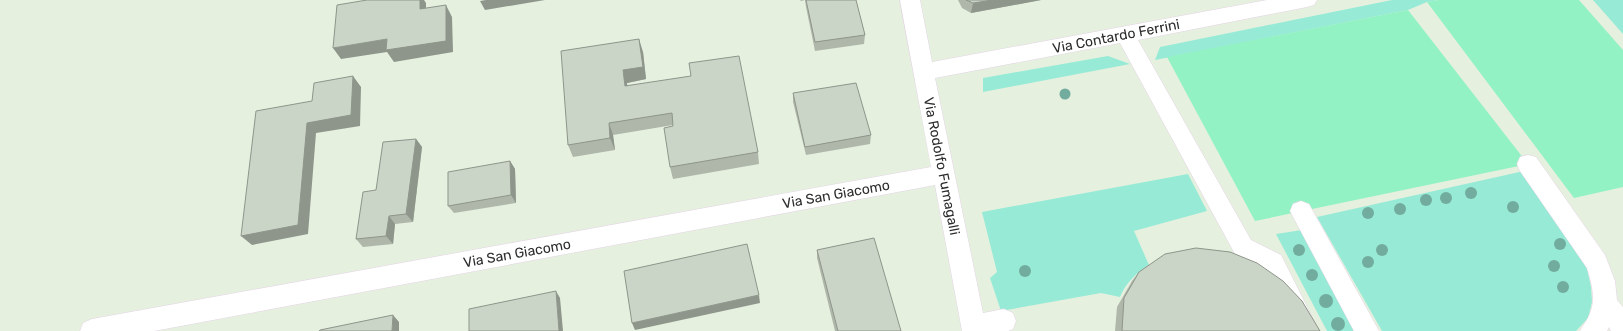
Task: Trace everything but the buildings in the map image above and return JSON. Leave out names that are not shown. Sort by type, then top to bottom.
[{"type":"street","name":"Via Rodolfo Fumagalli","points":[[910,0],[974,328]]},
{"type":"street","name":"Via Contardo Ferrini","points":[[924,72],[1307,0]]},
{"type":"street","points":[[1125,34],[1243,246],[1273,263],[1308,331]]},
{"type":"street","points":[[1528,164],[1597,263],[1603,281],[1606,304],[1623,327]]},
{"type":"street","name":"Via San Giacomo","points":[[92,331],[943,174]]},
{"type":"street","points":[[1301,211],[1367,331]]},
{"type":"street","points":[[1592,331],[1596,328],[1606,304]]},
{"type":"street","points":[[974,328],[1004,321]]},
{"type":"shaded area","points":[[1392,0],[1439,0],[1427,2],[1408,10],[1155,60],[1160,47]]},
{"type":"shaded area","points":[[1593,0],[1623,0],[1623,34]]},
{"type":"shaded area","points":[[1108,56],[1130,64],[983,92],[983,78]]},
{"type":"shaded area","points":[[1524,171],[1587,268],[1592,302],[1588,318],[1576,331],[1382,331],[1317,217]]},
{"type":"shaded area","points":[[1188,174],[1207,211],[1134,231],[1149,265],[1132,279],[1120,297],[1101,293],[1001,311],[990,278],[997,272],[982,212]]},
{"type":"shaded area","points":[[1302,230],[1357,331],[1327,331],[1276,234]]},
{"type":"green space","points":[[1439,0],[1579,0],[1623,50],[1623,187],[1574,198],[1427,2]]},
{"type":"green space","points":[[1408,10],[1528,164],[1255,221],[1167,57]]}]
